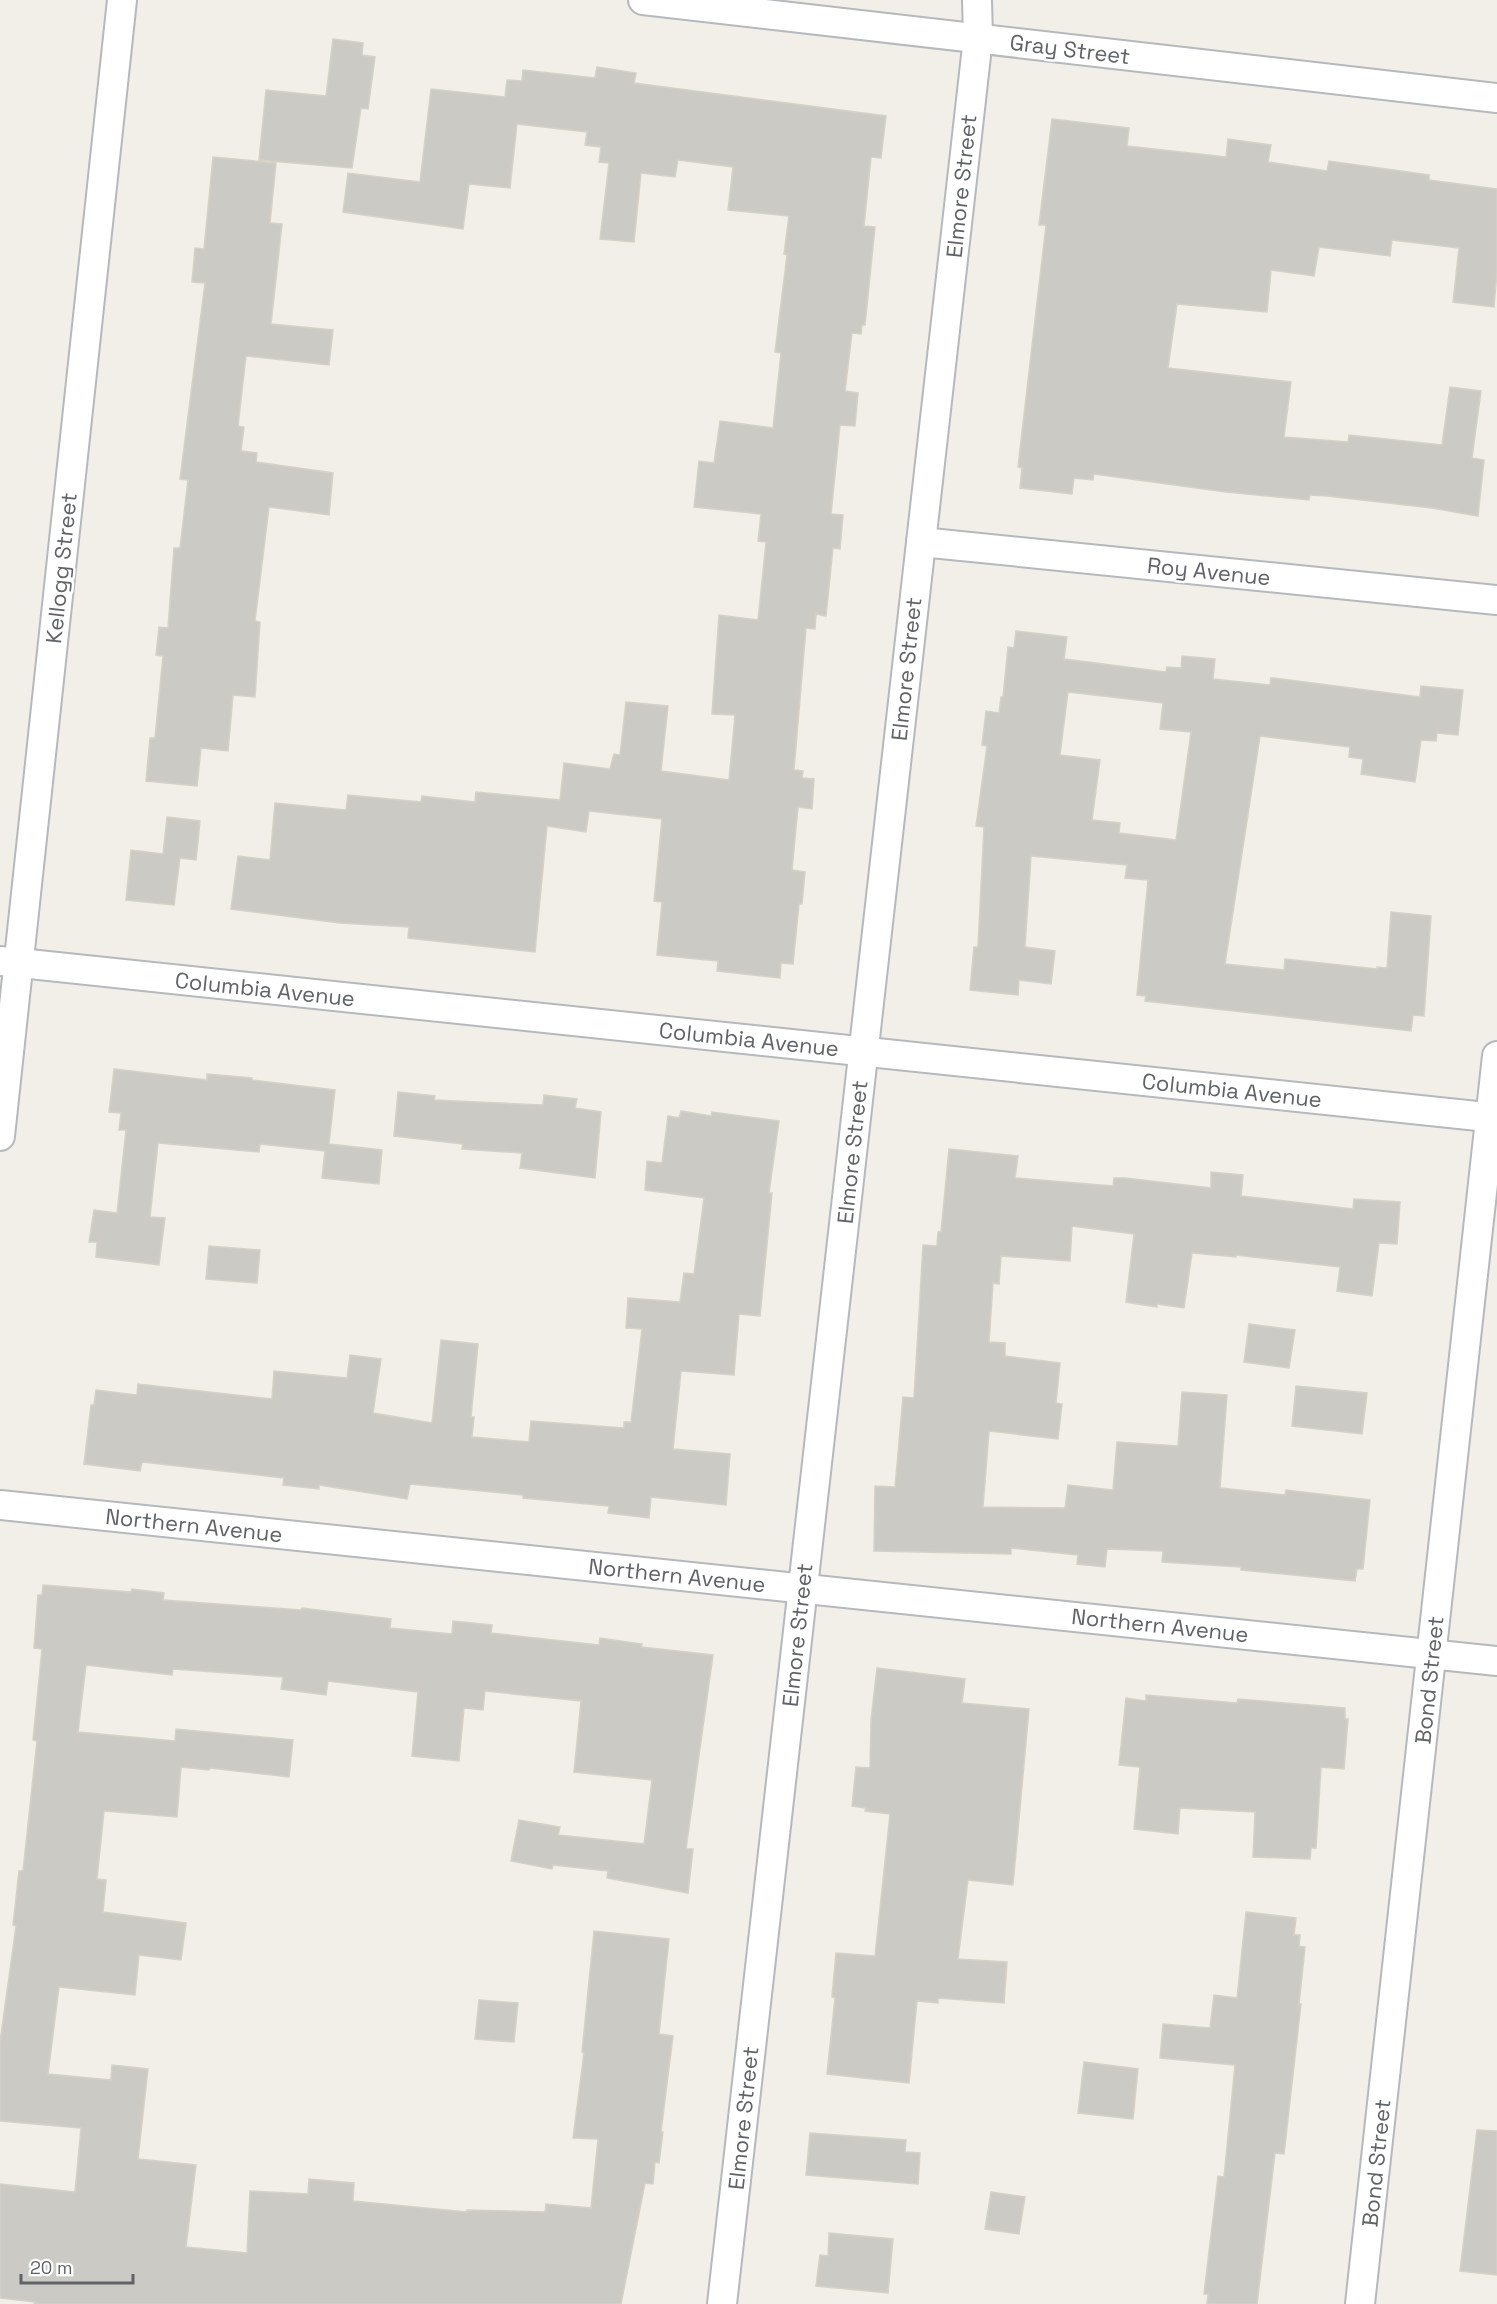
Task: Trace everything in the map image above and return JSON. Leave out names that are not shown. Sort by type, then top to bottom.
[{"type":"street","name":"Kellogg Street","points":[[0,1136],[9,962],[122,0]]},
{"type":"street","name":"Gray Street","points":[[644,0],[1497,98]]},
{"type":"street","name":"Elmore Street","points":[[722,2304],[978,38],[977,0]]},
{"type":"street","name":"Roy Avenue","points":[[921,542],[1497,600]]},
{"type":"street","name":"Columbia Avenue","points":[[9,962],[1494,1117]]},
{"type":"street","name":"Bond Street","points":[[1360,2304],[1494,1117],[1497,1056]]},
{"type":"street","name":"Northern Avenue","points":[[0,1505],[1497,1661]]},
{"type":"building","points":[[333,39],[363,43],[362,55],[375,57],[368,109],[361,108],[352,168],[259,160],[266,90],[326,96]]},
{"type":"building","points":[[597,67],[636,73],[634,83],[886,116],[881,158],[871,157],[864,226],[875,227],[865,325],[862,325],[861,334],[852,333],[845,391],[858,393],[855,426],[840,425],[831,514],[843,515],[840,549],[833,548],[826,616],[816,614],[815,629],[806,628],[794,770],[803,771],[802,778],[814,779],[812,809],[798,807],[792,870],[805,872],[802,904],[799,904],[793,964],[781,963],[780,978],[717,971],[718,961],[657,955],[662,902],[654,901],[662,819],[589,811],[586,832],[547,826],[535,952],[408,938],[409,927],[340,923],[231,909],[238,856],[270,860],[275,803],[346,810],[348,795],[421,802],[422,796],[475,802],[476,792],[560,800],[564,763],[610,769],[614,754],[620,755],[626,702],[668,706],[661,771],[729,780],[735,715],[712,714],[719,615],[758,620],[766,542],[758,541],[761,514],[694,507],[699,461],[714,463],[720,421],[773,428],[781,353],[775,352],[787,255],[784,254],[789,216],[728,210],[733,167],[678,160],[675,177],[641,173],[634,242],[600,239],[609,163],[599,162],[601,147],[585,145],[587,132],[517,124],[510,188],[469,184],[463,229],[343,212],[348,173],[420,182],[431,89],[505,97],[507,80],[522,81],[523,70],[595,78]]},
{"type":"building","points":[[1052,119],[1129,128],[1127,146],[1226,157],[1228,139],[1271,145],[1268,162],[1327,171],[1329,161],[1429,175],[1429,180],[1497,189],[1497,272],[1494,307],[1453,302],[1459,248],[1392,240],[1390,256],[1319,247],[1314,276],[1271,270],[1267,312],[1177,304],[1168,368],[1291,382],[1284,437],[1348,442],[1349,435],[1442,445],[1450,387],[1481,391],[1472,458],[1484,460],[1478,516],[1432,508],[1327,496],[1310,495],[1309,500],[1226,492],[1094,474],[1093,480],[1074,478],[1072,494],[1020,488],[1022,468],[1018,467],[1046,225],[1039,225]]},
{"type":"building","points":[[213,157],[276,163],[270,223],[282,224],[271,324],[333,330],[329,365],[246,356],[238,426],[244,427],[241,451],[257,453],[256,462],[333,473],[329,515],[269,507],[255,621],[260,622],[255,697],[233,695],[228,751],[201,748],[197,786],[146,781],[150,738],[155,738],[163,656],[156,655],[159,627],[168,628],[174,548],[180,548],[188,480],[180,479],[205,283],[192,282],[195,248],[204,249]]},
{"type":"building","points":[[1016,631],[1067,637],[1064,659],[1166,672],[1167,667],[1181,668],[1182,656],[1215,659],[1213,679],[1270,685],[1271,678],[1274,678],[1420,697],[1421,686],[1463,690],[1458,735],[1437,733],[1436,741],[1421,740],[1415,782],[1361,774],[1363,759],[1349,757],[1350,747],[1260,736],[1225,964],[1284,970],[1285,959],[1377,969],[1377,967],[1387,968],[1391,912],[1431,916],[1424,1016],[1413,1015],[1411,1031],[1145,1001],[1146,996],[1137,995],[1148,880],[1125,878],[1127,865],[1031,856],[1025,947],[1055,951],[1051,984],[1019,980],[1018,995],[970,990],[974,947],[978,947],[984,827],[976,826],[987,746],[982,745],[986,711],[999,713],[1001,697],[1003,697],[1008,647],[1014,648]],"holes":[[[1068,692],[1163,703],[1160,729],[1191,732],[1176,840],[1119,833],[1120,823],[1092,820],[1100,760],[1060,755]]]},
{"type":"building","points":[[167,817],[200,821],[196,860],[180,858],[174,905],[126,900],[131,850],[163,854]]},
{"type":"building","points":[[114,1069],[207,1080],[207,1074],[252,1078],[252,1080],[335,1090],[329,1144],[382,1150],[379,1184],[322,1178],[325,1151],[260,1144],[259,1152],[158,1143],[150,1217],[165,1218],[159,1265],[96,1257],[97,1242],[89,1242],[94,1210],[117,1213],[126,1130],[119,1130],[121,1113],[109,1112]]},
{"type":"building","points":[[398,1092],[435,1096],[434,1100],[543,1105],[544,1095],[577,1099],[575,1108],[601,1112],[595,1178],[520,1168],[522,1153],[462,1149],[463,1144],[394,1136]]},
{"type":"building","points":[[681,1111],[711,1116],[712,1112],[779,1121],[769,1193],[772,1193],[760,1316],[739,1314],[734,1375],[681,1371],[673,1449],[730,1454],[726,1505],[651,1497],[649,1518],[608,1513],[609,1506],[410,1484],[407,1499],[319,1485],[319,1489],[283,1485],[284,1478],[142,1462],[140,1471],[84,1464],[91,1405],[94,1405],[96,1390],[137,1395],[138,1384],[272,1399],[274,1371],[347,1378],[350,1355],[381,1359],[373,1413],[432,1423],[441,1340],[478,1344],[471,1417],[474,1417],[472,1437],[529,1442],[531,1421],[624,1428],[624,1422],[631,1422],[642,1329],[626,1328],[628,1298],[680,1302],[684,1273],[694,1274],[704,1198],[645,1190],[647,1161],[662,1163],[668,1116],[679,1118]]},
{"type":"building","points":[[949,1149],[1018,1156],[1015,1178],[1113,1186],[1114,1178],[1125,1178],[1211,1188],[1211,1172],[1243,1175],[1241,1196],[1353,1209],[1354,1199],[1400,1202],[1397,1244],[1379,1243],[1372,1296],[1337,1291],[1340,1267],[1236,1255],[1236,1257],[1192,1253],[1184,1308],[1126,1302],[1134,1234],[1072,1226],[1070,1261],[1001,1256],[999,1284],[993,1283],[989,1342],[1005,1343],[1005,1356],[1060,1363],[1056,1403],[1062,1404],[1058,1439],[989,1431],[983,1507],[1065,1508],[1068,1485],[1113,1490],[1117,1442],[1178,1446],[1182,1392],[1227,1395],[1220,1488],[1285,1495],[1286,1490],[1370,1500],[1363,1569],[1357,1569],[1355,1581],[1241,1570],[1241,1567],[1162,1562],[1163,1551],[1107,1549],[1105,1567],[1077,1564],[1078,1555],[1011,1548],[1011,1554],[874,1551],[875,1486],[895,1487],[903,1397],[914,1398],[923,1245],[937,1246],[938,1232],[941,1232]]},
{"type":"building","points":[[209,1246],[260,1250],[257,1283],[206,1279]]},
{"type":"building","points":[[1249,1324],[1295,1330],[1289,1368],[1244,1362]]},
{"type":"building","points":[[1296,1386],[1367,1393],[1362,1434],[1292,1426]]},
{"type":"building","points":[[43,1585],[131,1592],[132,1589],[164,1593],[163,1600],[301,1610],[302,1608],[391,1619],[390,1628],[452,1634],[453,1621],[492,1625],[491,1633],[599,1645],[600,1638],[642,1644],[641,1647],[713,1655],[686,1849],[693,1849],[688,1893],[607,1878],[608,1871],[553,1865],[552,1869],[511,1861],[519,1820],[560,1827],[558,1835],[644,1844],[652,1780],[574,1772],[581,1701],[485,1691],[483,1710],[464,1708],[459,1761],[412,1756],[418,1692],[328,1681],[326,1695],[281,1689],[283,1677],[173,1669],[172,1675],[86,1665],[78,1732],[175,1741],[176,1729],[293,1740],[289,1777],[181,1767],[177,1817],[104,1811],[97,1879],[106,1880],[103,1912],[186,1923],[181,1960],[139,1955],[135,1995],[59,1987],[48,2074],[111,2080],[112,2065],[148,2069],[138,2159],[196,2165],[186,2247],[247,2253],[250,2191],[308,2194],[309,2179],[354,2183],[353,2201],[467,2212],[467,2210],[545,2212],[546,2204],[591,2208],[598,2139],[573,2138],[584,2053],[582,2052],[594,1931],[669,1939],[659,2034],[673,2036],[659,2163],[655,2162],[653,2184],[645,2183],[621,2304],[34,2304],[35,2302],[0,2298],[0,2184],[75,2192],[81,2128],[0,2121],[0,2042],[16,1926],[13,1925],[19,1871],[23,1871],[37,1741],[33,1740],[42,1649],[34,1648],[38,1595],[42,1595]]},
{"type":"building","points":[[877,1668],[965,1679],[962,1703],[1029,1709],[1013,1885],[968,1880],[958,1959],[1007,1962],[1004,2003],[938,1998],[938,2003],[917,2001],[909,2083],[827,2074],[835,1998],[832,1997],[836,1953],[875,1956],[890,1814],[865,1811],[866,1808],[852,1806],[856,1767],[870,1768],[871,1720]]},
{"type":"building","points":[[1146,1695],[1237,1703],[1238,1699],[1345,1708],[1345,1719],[1348,1719],[1344,1769],[1321,1767],[1316,1848],[1311,1848],[1310,1859],[1253,1857],[1255,1812],[1180,1808],[1178,1834],[1134,1829],[1140,1767],[1119,1765],[1126,1698],[1146,1701]]},
{"type":"building","points":[[1246,1912],[1296,1918],[1294,1935],[1300,1935],[1299,1946],[1305,1947],[1299,2004],[1301,2004],[1284,2154],[1275,2153],[1257,2304],[1207,2304],[1208,2294],[1204,2294],[1218,2176],[1224,2177],[1235,2065],[1160,2058],[1163,2024],[1210,2028],[1214,1995],[1237,1998]]},
{"type":"building","points":[[479,2000],[518,2003],[514,2042],[475,2039]]},
{"type":"building","points":[[1084,2062],[1138,2069],[1133,2119],[1078,2113]]},
{"type":"building","points":[[1477,2130],[1497,2131],[1497,2275],[1460,2271]]},
{"type":"building","points":[[810,2133],[906,2140],[905,2152],[920,2153],[918,2184],[806,2175]]},
{"type":"building","points":[[991,2192],[1025,2197],[1019,2234],[985,2229]]},
{"type":"building","points":[[829,2233],[893,2239],[888,2293],[816,2286],[820,2255],[828,2256]]}]
